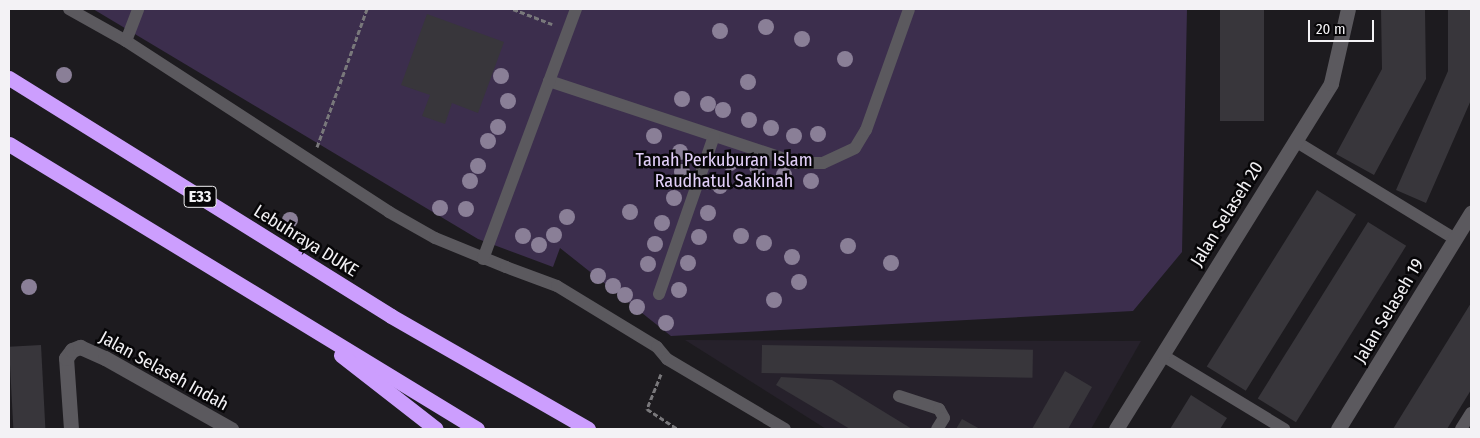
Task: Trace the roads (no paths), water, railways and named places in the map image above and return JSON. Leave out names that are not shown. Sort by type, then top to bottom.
[{"type":"highway","name":"Lebuhraya DUKE","points":[[9,78],[391,316],[588,429]]},
{"type":"highway","points":[[9,144],[477,429]]},
{"type":"highway","points":[[297,320],[436,429]]},
{"type":"street","name":"Jalan Selaseh 20","points":[[1116,429],[1330,83],[1348,9]]},
{"type":"street","name":"Jalan Selaseh 19","points":[[1344,427],[1471,213]]},
{"type":"street","name":"Jalan Selaseh Indah","points":[[71,429],[66,358],[72,350],[80,347],[105,358],[231,429]]},
{"type":"lane","points":[[69,9],[126,41],[396,216],[435,238],[484,259],[557,286],[658,347],[667,359],[786,429]]},
{"type":"lane","points":[[126,41],[138,9]]},
{"type":"lane","points":[[484,259],[576,9]]},
{"type":"lane","points":[[549,80],[797,163],[823,162],[855,148],[866,130],[909,9]]},
{"type":"lane","points":[[658,294],[714,136]]},
{"type":"lane","points":[[1295,140],[1455,240]]},
{"type":"lane","points":[[1162,354],[1284,429]]},
{"type":"lane","points":[[899,396],[939,409],[944,418],[937,429]]},
{"type":"lane","points":[[1461,429],[1471,413]]},
{"type":"park label","name":"Tanah Perkuburan Islam Raudhatul Sakinah","points":[[724,171]]}]
